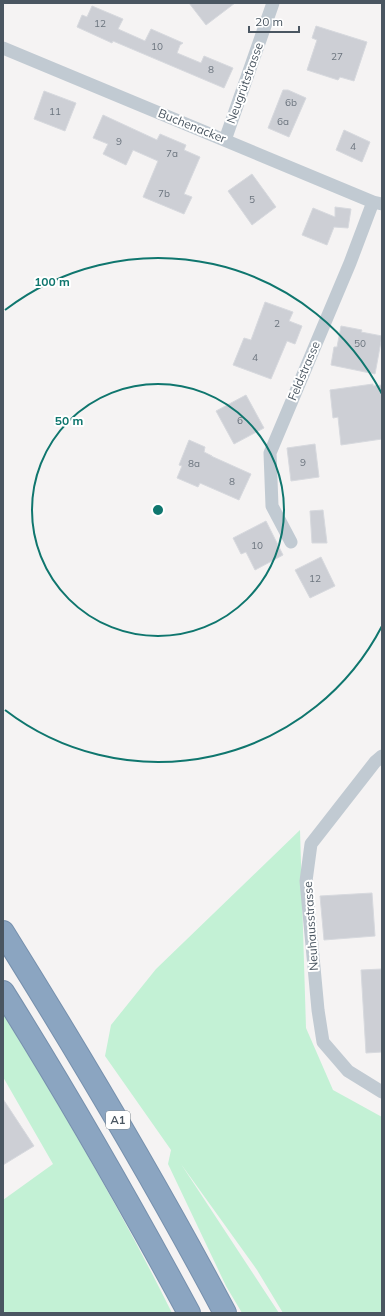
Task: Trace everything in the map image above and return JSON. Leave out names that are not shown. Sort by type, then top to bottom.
[{"type":"highway","name":"A1","points":[[3,932],[56,1016],[143,1163],[225,1313]]},
{"type":"highway","name":"A1","points":[[3,992],[88,1132],[189,1313]]},
{"type":"street","name":"Neugrütstrasse","points":[[225,140],[273,3]]},
{"type":"street","name":"Buchenacker","points":[[3,48],[377,203]]},
{"type":"street","name":"Feldstrasse","points":[[291,542],[272,506],[270,452],[377,203]]},
{"type":"street","name":"Neuhausstrasse","points":[[382,756],[375,762],[311,844],[306,881],[318,1010],[323,1042],[348,1071],[382,1092]]},
{"type":"green space","points":[[300,830],[306,1028],[333,1090],[382,1117],[382,1313],[283,1313],[257,1270],[181,1164],[279,1313],[242,1313],[226,1286],[168,1164],[171,1150],[105,1056],[111,1025],[156,969]]},
{"type":"green space","points":[[3,1014],[91,1161],[133,1236],[172,1313],[3,1313],[3,1200],[53,1164],[3,1077]]},
{"type":"building","points":[[189,3],[235,3],[206,25]]},
{"type":"building","points":[[92,6],[123,19],[118,29],[145,41],[151,29],[183,43],[180,45],[177,53],[201,63],[204,56],[233,68],[224,88],[113,41],[112,43],[77,27],[82,15],[87,17]]},
{"type":"building","points":[[316,26],[367,42],[354,81],[340,77],[338,80],[307,70],[317,40],[312,38]]},
{"type":"building","points":[[283,90],[288,90],[306,98],[289,137],[268,128]]},
{"type":"building","points":[[44,91],[76,103],[65,131],[34,119]]},
{"type":"building","points":[[103,115],[157,140],[160,134],[186,145],[184,150],[200,157],[184,194],[192,197],[184,214],[143,197],[158,161],[133,150],[126,165],[103,154],[108,144],[93,138]]},
{"type":"building","points":[[344,130],[370,142],[362,162],[336,150]]},
{"type":"building","points":[[252,174],[276,207],[252,225],[228,191]]},
{"type":"building","points":[[335,207],[351,209],[348,228],[334,227],[327,245],[302,235],[313,208],[335,217]]},
{"type":"building","points":[[265,302],[293,312],[289,321],[302,326],[295,344],[287,341],[271,379],[233,365],[244,338],[251,340]]},
{"type":"building","points":[[341,326],[382,336],[375,374],[331,365],[334,347],[337,347]]},
{"type":"building","points":[[373,384],[373,386],[382,385],[382,439],[341,445],[338,417],[333,418],[330,390]]},
{"type":"building","points":[[246,395],[264,428],[234,444],[216,411]]},
{"type":"building","points":[[189,440],[205,447],[204,452],[211,456],[251,474],[239,500],[200,483],[198,487],[177,478],[182,466],[179,465]]},
{"type":"building","points":[[315,444],[319,477],[291,481],[287,448]]},
{"type":"building","points":[[323,510],[327,543],[312,543],[310,511]]},
{"type":"building","points":[[266,521],[283,555],[255,570],[246,552],[241,554],[233,538]]},
{"type":"building","points":[[321,557],[335,586],[310,598],[295,570]]},
{"type":"building","points":[[372,893],[375,936],[324,940],[320,896]]},
{"type":"building","points":[[382,969],[382,1052],[366,1053],[361,970]]},
{"type":"building","points":[[3,1099],[34,1146],[3,1165]]}]
